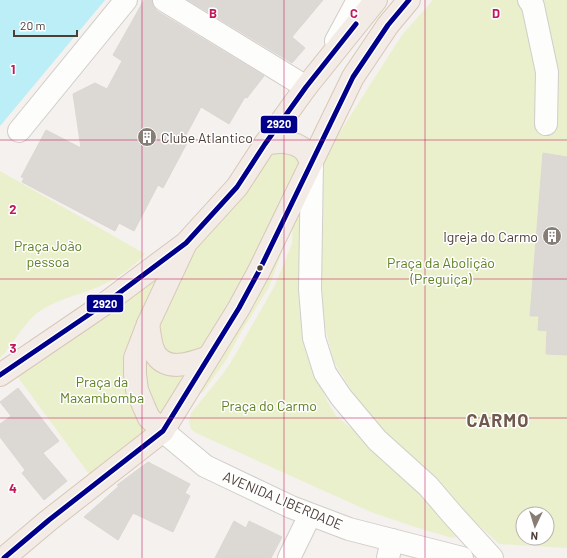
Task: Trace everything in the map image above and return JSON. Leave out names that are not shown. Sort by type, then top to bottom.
[{"type":"main road","points":[[0,375],[103,305],[186,243],[236,187],[306,87],[376,0]]},
{"type":"main road","points":[[4,558],[49,520],[162,431],[238,308],[259,271],[354,77],[388,25],[409,0]]},
{"type":"main road","points":[[265,144],[277,141],[300,147],[304,150],[312,162]]},
{"type":"main road","points":[[162,431],[150,418],[137,390],[135,358],[148,324],[186,243]]},
{"type":"main road","points":[[148,324],[155,354],[162,361],[183,365],[206,358]]},
{"type":"street","points":[[19,131],[126,0]]},
{"type":"street","points":[[164,0],[306,87]]},
{"type":"street","points":[[321,68],[358,0]]},
{"type":"street","points":[[529,0],[533,6],[547,72],[546,124]]},
{"type":"street","points":[[312,162],[310,289],[314,338],[325,373],[341,397],[377,440],[428,486],[492,558]]},
{"type":"street","name":"AVENIDA LIBERDADE","points":[[162,431],[205,466],[310,514],[350,529],[390,549],[462,558]]},
{"type":"street","points":[[289,558],[310,514]]},
{"type":"green space","name":"Praça da Abolição (Preguiça)","points":[[433,0],[567,0],[567,548],[533,546],[555,546],[555,506],[515,506],[515,545],[499,544],[376,430],[334,362],[313,281],[324,157],[402,35]]},
{"type":"green space","points":[[258,140],[301,146],[300,207],[311,362],[327,401],[336,416],[352,429],[376,444],[458,535],[456,537],[452,538],[371,512],[196,433],[191,429],[189,422],[191,413],[231,362],[274,287],[292,244],[293,222],[269,287],[226,360],[204,391],[145,432],[89,474],[17,376],[174,263]]},
{"type":"green space","name":"Praça João pessoa","points":[[0,171],[145,254],[128,270],[115,279],[57,302],[37,313],[27,323],[0,358]]},
{"type":"water","points":[[0,0],[105,0],[0,126]]},
{"type":"building","points":[[144,0],[152,0],[153,6],[157,11],[264,76],[247,98],[245,97],[229,124],[201,107],[183,141],[187,143],[163,188],[158,185],[134,231],[119,223],[115,231],[22,182],[24,178],[21,177],[46,130],[81,148],[73,94],[95,83],[107,89],[122,61],[113,55]]},
{"type":"building","points":[[188,0],[323,0],[292,37],[305,48],[292,63]]},
{"type":"building","name":"Igreja do Carmo","points":[[543,153],[567,157],[567,355],[546,354],[547,331],[538,330],[539,316],[530,316]]},
{"type":"building","points":[[18,388],[59,441],[43,453],[67,481],[44,500],[22,473],[25,470],[0,437],[0,424],[11,416],[0,402]]},
{"type":"building","points":[[148,462],[190,484],[185,493],[190,496],[173,532],[133,513],[118,540],[84,517],[119,486],[117,485]]},
{"type":"building","points":[[234,521],[246,528],[249,521],[282,537],[271,558],[215,558]]},
{"type":"transit line","name":"2920","points":[[4,558],[49,520],[163,431],[239,308],[259,271],[353,77],[388,25],[409,0]]},
{"type":"transit line","name":"2920","points":[[0,375],[103,305],[186,243],[237,187],[265,144],[306,87],[356,24]]},
{"type":"place","name":"Clube Atlantico","points":[[147,137]]},
{"type":"place","name":"Igreja do Carmo","points":[[552,236]]},
{"type":"district","name":"CARMO","points":[[498,420]]},
{"type":"park label","name":"Praça da Maxambomba","points":[[102,390]]},
{"type":"park label","name":"Praça do Carmo","points":[[269,405]]}]
